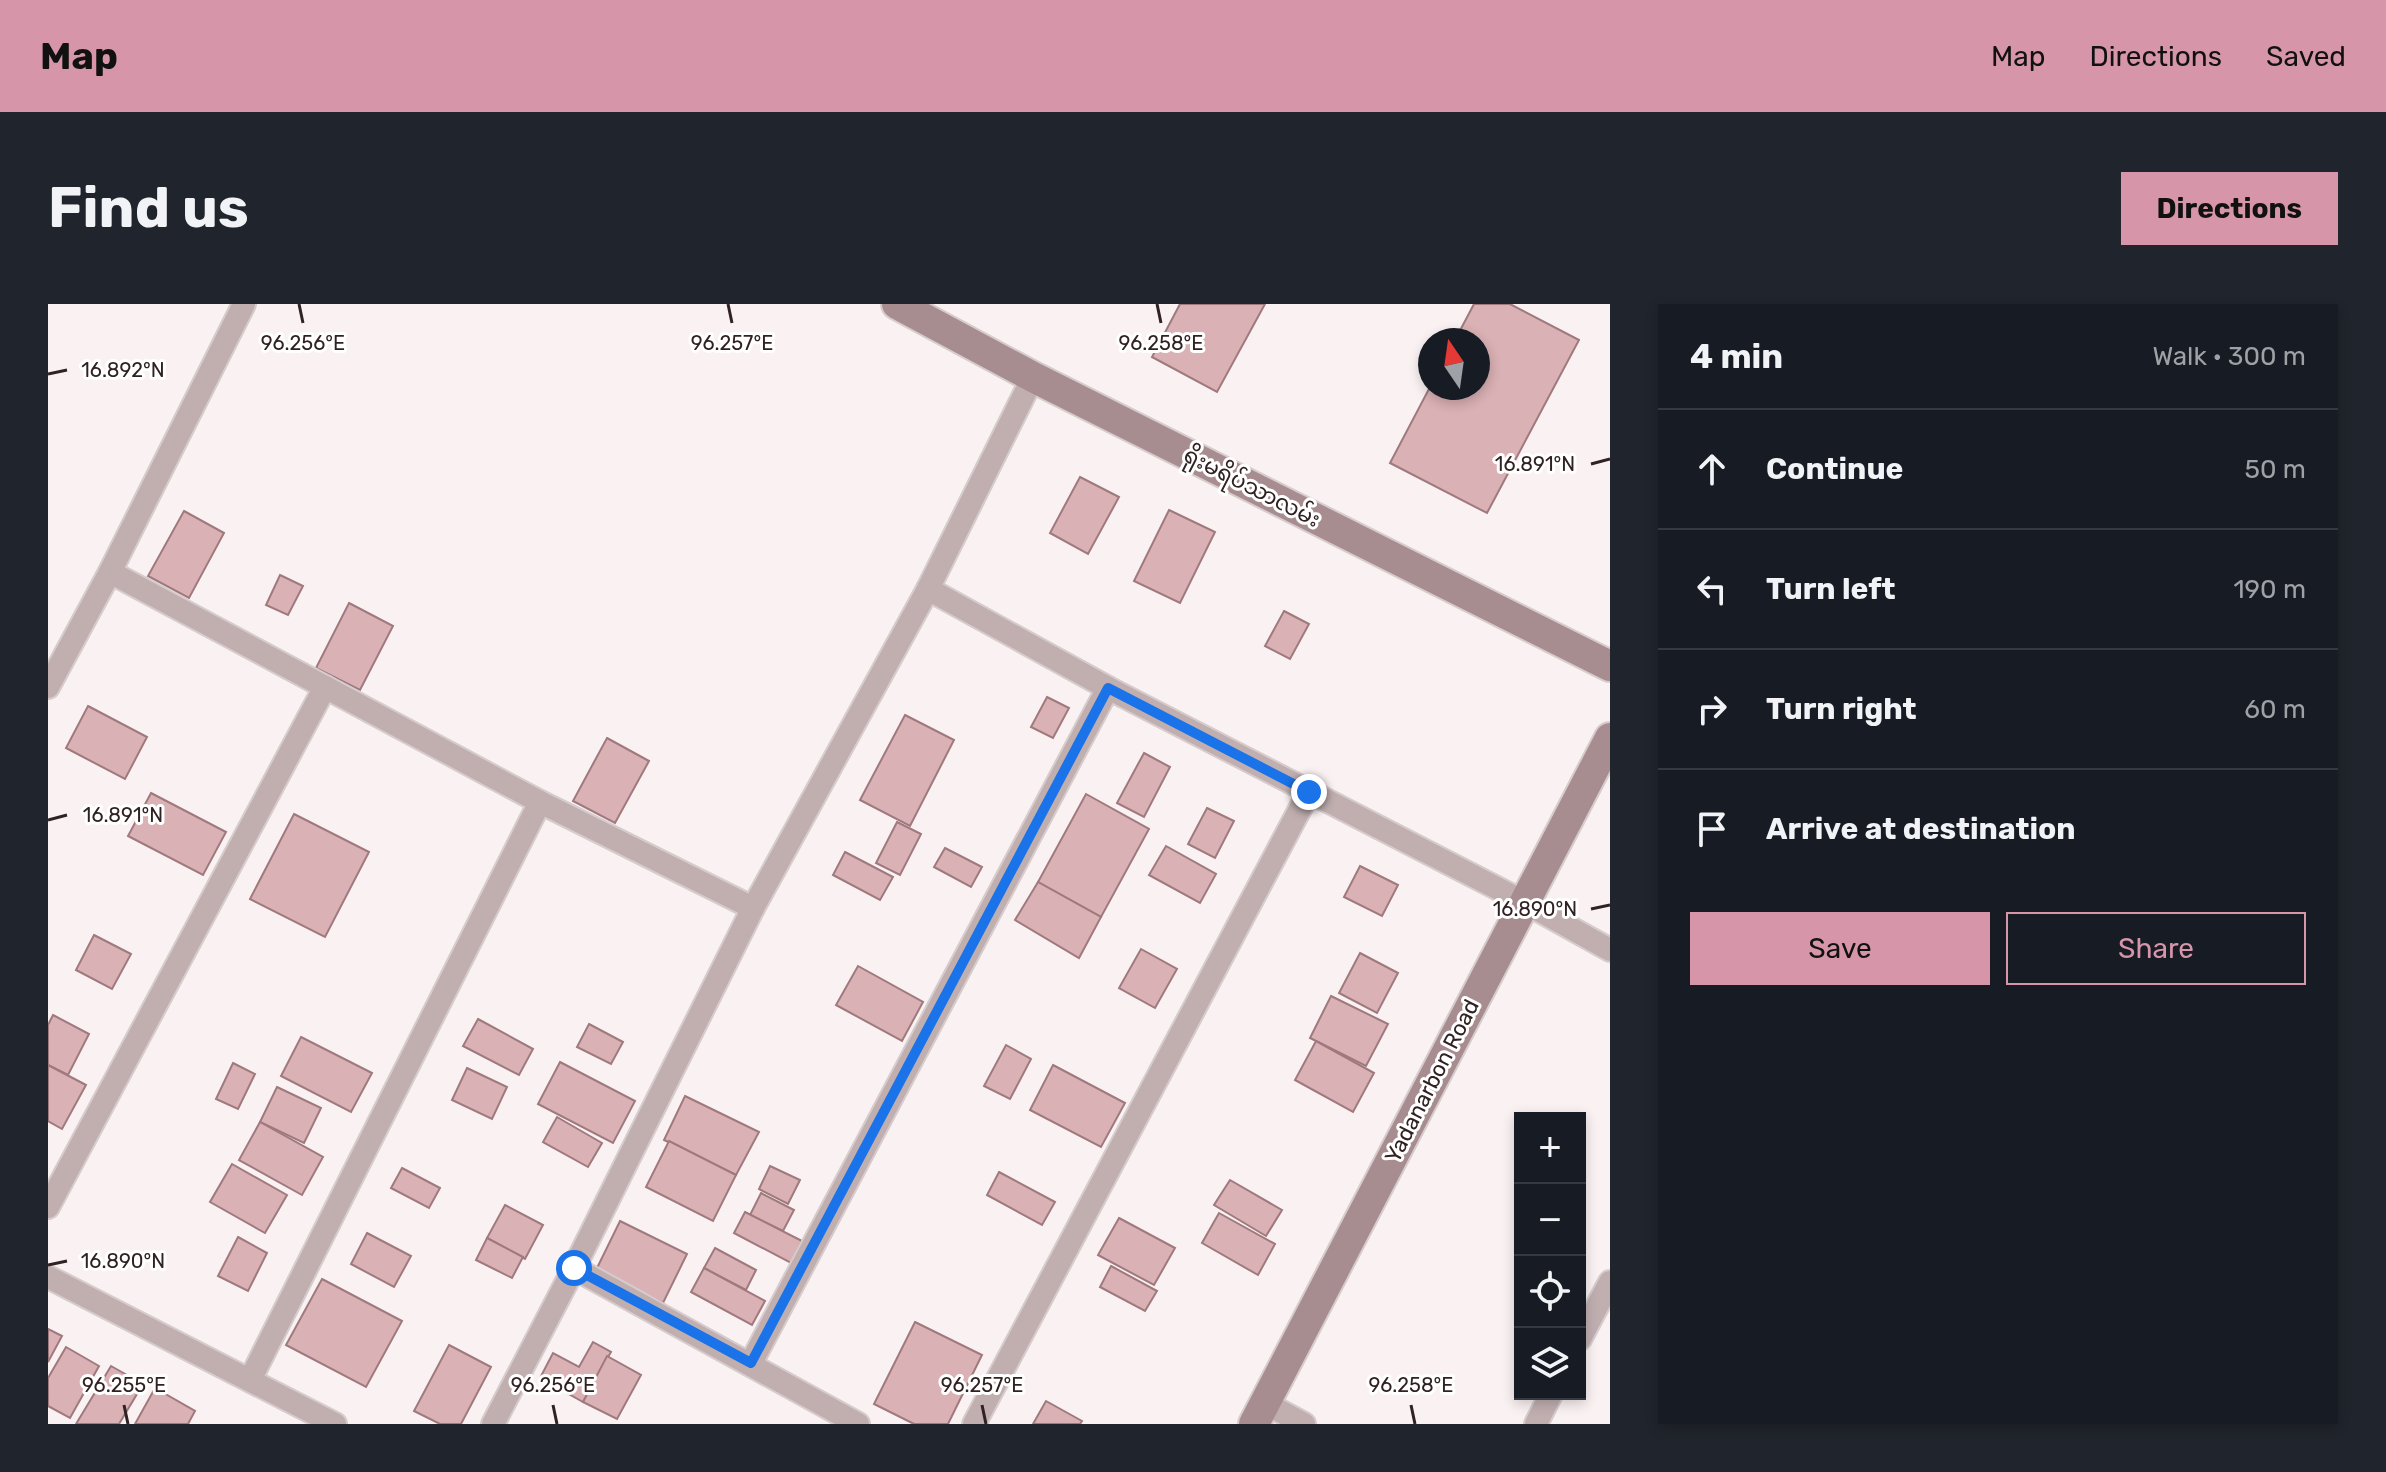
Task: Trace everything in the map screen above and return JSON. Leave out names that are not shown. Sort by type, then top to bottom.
[{"type":"street","points":[[48,687],[110,572],[244,304]]},
{"type":"street","name":"ရိုးမရိပ်သာလမ်း","points":[[897,304],[1033,377],[1610,666]]},
{"type":"street","points":[[493,1424],[753,908],[928,589],[1033,377]]},
{"type":"street","points":[[110,572],[540,802],[753,908]]},
{"type":"street","points":[[928,589],[1108,688],[1524,902],[1610,950]]},
{"type":"street","points":[[48,1207],[325,687]]},
{"type":"street","points":[[751,1363],[1108,688]]},
{"type":"street","name":"Yadanarbon Road","points":[[1260,1414],[1610,738]]},
{"type":"street","points":[[974,1424],[1309,792]]},
{"type":"street","points":[[250,1380],[540,802]]},
{"type":"street","points":[[574,1268],[858,1424]]},
{"type":"street","points":[[48,1277],[335,1424]]},
{"type":"street","points":[[1586,1328],[1610,1282]]},
{"type":"street","points":[[1536,1424],[1548,1400]]},
{"type":"street","points":[[1260,1414],[1304,1424]]},
{"type":"building","points":[[1180,304],[1265,304],[1217,392],[1152,357]]},
{"type":"building","points":[[1474,304],[1510,304],[1579,340],[1487,513],[1390,463],[1423,400],[1490,400],[1490,328],[1461,328]]},
{"type":"building","points":[[1080,477],[1119,497],[1088,554],[1050,533]]},
{"type":"building","points":[[1169,510],[1215,532],[1180,603],[1134,581]]},
{"type":"building","points":[[184,511],[224,533],[189,598],[148,576]]},
{"type":"building","points":[[280,575],[303,586],[288,615],[266,605]]},
{"type":"building","points":[[349,603],[393,626],[360,690],[316,668]]},
{"type":"building","points":[[1284,611],[1309,624],[1290,659],[1265,646]]},
{"type":"building","points":[[1047,697],[1069,708],[1053,738],[1031,727]]},
{"type":"building","points":[[88,706],[147,737],[125,779],[66,748]]},
{"type":"building","points":[[905,715],[954,740],[910,826],[860,800]]},
{"type":"building","points":[[607,738],[649,761],[615,823],[573,801]]},
{"type":"building","points":[[1144,753],[1170,767],[1144,817],[1117,803]]},
{"type":"building","points":[[151,793],[226,832],[203,875],[128,836]]},
{"type":"building","points":[[1086,794],[1149,829],[1101,917],[1038,882]]},
{"type":"building","points":[[1207,808],[1234,821],[1215,858],[1188,844]]},
{"type":"building","points":[[294,814],[369,852],[325,937],[250,899]]},
{"type":"building","points":[[897,822],[921,834],[900,875],[876,863]]},
{"type":"building","points":[[1166,846],[1216,874],[1200,903],[1149,875]]},
{"type":"building","points":[[945,848],[982,867],[971,887],[934,867]]},
{"type":"building","points":[[845,852],[893,877],[880,900],[833,875]]},
{"type":"building","points":[[1360,866],[1398,885],[1382,916],[1344,897]]},
{"type":"building","points":[[1038,882],[1101,917],[1079,958],[1015,920]]},
{"type":"building","points":[[94,935],[131,954],[112,989],[76,970]]},
{"type":"building","points":[[1141,949],[1177,969],[1155,1008],[1119,988]]},
{"type":"building","points":[[1360,953],[1398,973],[1377,1013],[1339,993]]},
{"type":"building","points":[[858,966],[923,1002],[902,1041],[836,1005]]},
{"type":"building","points":[[1331,996],[1388,1024],[1366,1066],[1310,1038]]},
{"type":"building","points":[[53,1015],[89,1034],[68,1075],[48,1065],[48,1025]]},
{"type":"building","points":[[478,1019],[533,1049],[519,1075],[463,1046]]},
{"type":"building","points":[[589,1024],[623,1042],[611,1064],[577,1047]]},
{"type":"building","points":[[301,1037],[372,1073],[351,1112],[281,1076]]},
{"type":"building","points":[[1316,1041],[1374,1073],[1353,1112],[1295,1080]]},
{"type":"building","points":[[1006,1045],[1031,1059],[1010,1099],[984,1086]]},
{"type":"building","points":[[560,1062],[635,1101],[613,1143],[538,1104]]},
{"type":"building","points":[[233,1063],[255,1074],[238,1109],[216,1099]]},
{"type":"building","points":[[48,1065],[86,1085],[62,1129],[48,1121]]},
{"type":"building","points":[[1053,1065],[1125,1103],[1101,1147],[1030,1110]]},
{"type":"building","points":[[467,1068],[507,1087],[492,1119],[452,1100]]},
{"type":"building","points":[[277,1087],[321,1108],[304,1143],[260,1122]]},
{"type":"building","points":[[685,1096],[759,1132],[736,1175],[664,1140]]},
{"type":"building","points":[[557,1117],[602,1143],[588,1167],[543,1142]]},
{"type":"building","points":[[260,1122],[323,1157],[302,1195],[239,1160]]},
{"type":"building","points":[[669,1141],[736,1175],[713,1221],[646,1187]]},
{"type":"building","points":[[232,1164],[287,1195],[265,1233],[210,1202]]},
{"type":"building","points":[[770,1166],[800,1180],[788,1204],[759,1189]]},
{"type":"building","points":[[402,1168],[440,1188],[429,1208],[391,1188]]},
{"type":"building","points":[[999,1172],[1055,1202],[1042,1225],[987,1195]]},
{"type":"building","points":[[1230,1180],[1282,1210],[1266,1236],[1214,1205]]},
{"type":"building","points":[[761,1193],[794,1210],[783,1231],[750,1215]]},
{"type":"building","points":[[505,1205],[543,1225],[525,1259],[487,1238]]},
{"type":"building","points":[[745,1212],[802,1241],[791,1263],[734,1233]]},
{"type":"building","points":[[1219,1213],[1275,1244],[1258,1275],[1202,1243]]},
{"type":"building","points":[[1119,1218],[1175,1248],[1154,1285],[1098,1255]]},
{"type":"building","points":[[620,1221],[687,1254],[663,1303],[596,1270]]},
{"type":"building","points":[[367,1233],[411,1256],[394,1287],[351,1264]]},
{"type":"building","points":[[238,1237],[267,1253],[248,1291],[218,1276]]},
{"type":"building","points":[[487,1238],[523,1257],[512,1278],[476,1260]]},
{"type":"building","points":[[715,1248],[756,1270],[746,1290],[704,1268]]},
{"type":"building","points":[[1111,1266],[1157,1291],[1145,1311],[1100,1287]]},
{"type":"building","points":[[704,1268],[765,1301],[752,1325],[691,1292]]},
{"type":"building","points":[[322,1279],[402,1321],[366,1387],[286,1345]]},
{"type":"building","points":[[915,1322],[982,1355],[948,1424],[914,1424],[874,1404]]},
{"type":"building","points":[[48,1329],[62,1336],[48,1362]]},
{"type":"building","points":[[593,1342],[611,1352],[583,1402],[540,1378],[553,1353],[579,1367]]},
{"type":"building","points":[[449,1345],[491,1367],[461,1424],[440,1424],[414,1411]]},
{"type":"building","points":[[66,1347],[99,1366],[70,1418],[48,1406],[48,1378]]},
{"type":"building","points":[[607,1356],[641,1375],[617,1419],[583,1402]]},
{"type":"building","points":[[111,1366],[143,1384],[119,1424],[76,1424]]},
{"type":"building","points":[[155,1388],[195,1411],[188,1424],[135,1424]]},
{"type":"building","points":[[1046,1401],[1082,1421],[1080,1424],[1033,1424]]},
{"type":"route","points":[[574,1268],[751,1363],[1108,688],[1309,792]]}]
